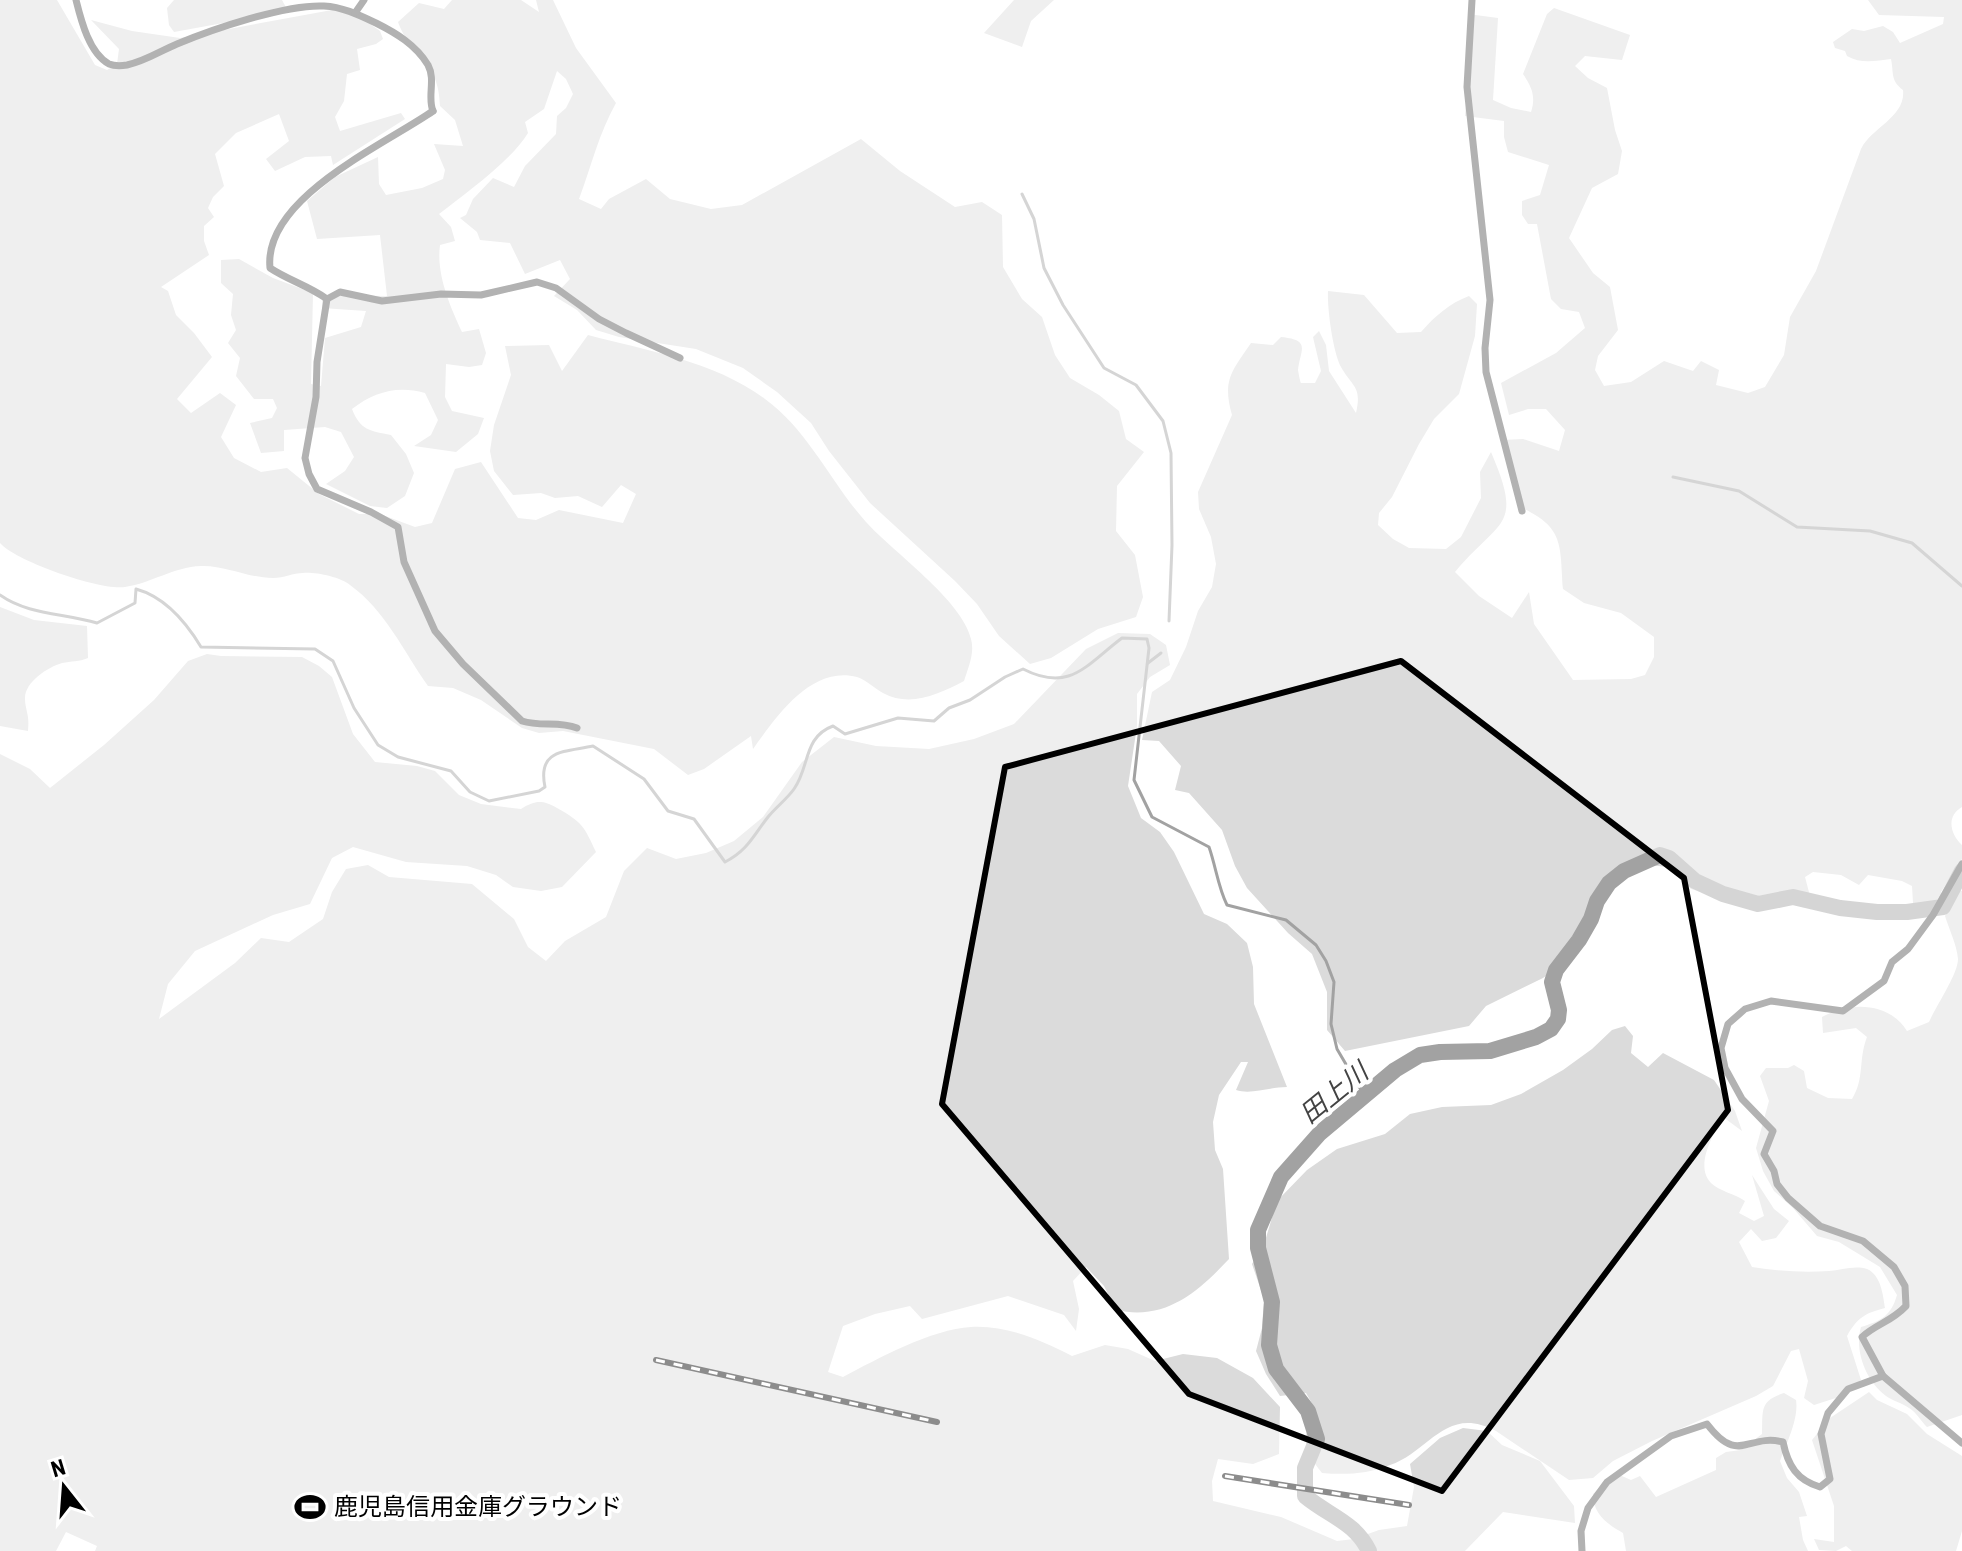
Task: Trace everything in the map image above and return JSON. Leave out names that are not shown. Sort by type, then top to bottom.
[{"type":"street","points":[[355,13],[364,0]]},
{"type":"street","points":[[1472,0],[1467,87],[1490,300],[1486,372],[1522,511]]},
{"type":"street","points":[[75,1],[86,33],[101,57],[111,65],[124,66],[157,56],[175,45],[269,14],[316,6],[355,13],[405,41],[421,55],[433,81],[433,111],[326,178],[289,212],[268,252],[270,268],[312,288],[327,299]]},
{"type":"street","points":[[327,299],[340,292],[382,301],[441,294],[481,295],[537,282],[556,288],[599,319],[680,358]]},
{"type":"street","points":[[327,299],[317,362],[316,397],[305,458],[317,489],[398,527],[404,562],[435,631],[463,664],[522,721],[533,725],[562,724],[577,728]]},
{"type":"street","points":[[1962,864],[1933,915],[1908,949],[1892,962],[1884,981],[1843,1011],[1771,1001],[1745,1009],[1728,1024],[1721,1048],[1725,1068],[1742,1099],[1773,1131],[1764,1154],[1782,1191],[1820,1226],[1870,1245],[1894,1267],[1905,1286],[1906,1306],[1894,1319],[1862,1337],[1883,1376],[1913,1398],[1962,1443]]},
{"type":"street","points":[[1582,1551],[1581,1531],[1588,1508],[1607,1482],[1671,1436],[1707,1424],[1720,1442],[1744,1447],[1770,1439],[1783,1442],[1787,1461],[1803,1482],[1820,1487],[1830,1479],[1821,1434],[1828,1413],[1848,1389],[1883,1376]]},
{"type":"highlighted area","points":[[1401,661],[1684,878],[1728,1110],[1442,1491],[1189,1394],[942,1104],[1005,767]]},
{"type":"shaded area","points":[[0,0],[57,0],[95,65],[107,70],[117,64],[119,49],[91,20],[132,31],[180,38],[332,10],[359,16],[380,31],[383,39],[357,49],[360,70],[347,74],[344,101],[335,117],[340,131],[401,113],[405,119],[333,165],[331,156],[305,157],[275,171],[266,159],[289,141],[279,114],[236,133],[215,154],[224,186],[213,197],[208,208],[214,217],[204,226],[204,241],[209,255],[161,287],[168,291],[176,315],[212,357],[177,399],[191,413],[220,393],[236,405],[221,437],[234,458],[261,472],[287,468],[319,494],[359,514],[380,514],[415,527],[432,523],[455,469],[481,462],[518,518],[536,520],[559,510],[623,523],[636,494],[621,485],[602,507],[578,496],[555,498],[541,493],[513,495],[494,471],[490,451],[494,425],[511,375],[505,346],[549,345],[562,371],[588,335],[680,359],[745,386],[780,412],[807,441],[866,522],[955,608],[971,639],[972,650],[964,681],[924,698],[904,699],[883,693],[857,677],[840,675],[825,679],[796,696],[753,749],[751,736],[704,769],[688,775],[654,749],[563,731],[539,733],[522,728],[481,700],[453,688],[428,686],[374,607],[346,582],[334,577],[308,573],[264,577],[201,566],[181,569],[135,585],[113,587],[59,573],[9,550],[0,543]]},
{"type":"shaded area","points":[[174,0],[282,0],[288,11],[174,32],[169,25],[167,8]]},
{"type":"shaded area","points":[[452,0],[521,0],[539,12],[536,0],[553,0],[576,48],[616,103],[579,199],[601,209],[609,199],[646,179],[670,199],[711,209],[742,205],[861,139],[900,171],[955,207],[982,202],[1002,215],[1003,267],[1022,299],[1042,317],[1055,355],[1070,378],[1119,411],[1126,439],[1144,452],[1117,486],[1116,531],[1135,555],[1143,597],[1136,617],[1098,629],[1051,658],[1030,664],[999,636],[977,604],[955,581],[870,503],[811,423],[777,392],[743,368],[696,349],[619,337],[596,330],[577,310],[554,296],[570,279],[560,260],[525,274],[510,243],[480,240],[477,232],[460,218],[466,215],[473,199],[493,178],[514,187],[525,166],[556,134],[557,116],[566,108],[573,94],[566,79],[557,71],[544,109],[525,122],[528,133],[511,155],[439,214],[451,227],[455,241],[440,245],[440,267],[449,301],[462,332],[479,329],[486,353],[482,365],[446,364],[445,397],[452,411],[484,418],[478,434],[456,452],[414,446],[431,435],[438,420],[425,393],[415,391],[386,392],[352,409],[367,428],[391,435],[406,454],[414,473],[405,496],[387,508],[370,506],[326,484],[345,471],[354,457],[341,432],[325,427],[284,430],[284,451],[261,453],[250,423],[272,418],[277,408],[273,399],[254,399],[236,376],[240,358],[228,343],[236,330],[231,315],[233,294],[221,283],[221,260],[239,259],[273,278],[313,293],[311,384],[321,386],[325,338],[361,327],[366,311],[322,308],[322,295],[387,296],[380,235],[317,239],[307,201],[335,177],[378,157],[379,184],[386,195],[422,188],[443,179],[445,170],[434,144],[463,146],[455,120],[440,106],[430,68],[403,34],[398,22],[419,3],[444,9]]},
{"type":"shaded area","points":[[1014,0],[1054,0],[1031,21],[1022,47],[984,33]]},
{"type":"shaded area","points":[[1868,0],[1962,0],[1962,807],[1954,815],[1952,825],[1962,845],[1962,859],[1941,892],[1940,903],[1928,911],[1913,903],[1912,886],[1902,881],[1868,875],[1859,885],[1841,875],[1813,872],[1805,877],[1811,900],[1757,908],[1691,889],[1668,867],[1629,863],[1613,870],[1597,889],[1575,950],[1567,962],[1543,978],[1486,1006],[1469,1026],[1345,1051],[1327,1030],[1327,992],[1312,954],[1247,888],[1222,830],[1189,793],[1175,790],[1181,766],[1159,741],[1142,740],[1152,692],[1170,680],[1186,647],[1198,611],[1212,587],[1216,564],[1211,537],[1199,509],[1198,492],[1232,415],[1228,393],[1234,369],[1251,343],[1273,345],[1281,337],[1291,338],[1301,343],[1302,347],[1298,370],[1301,383],[1315,383],[1321,371],[1313,337],[1319,331],[1326,345],[1329,371],[1356,413],[1357,392],[1335,351],[1328,291],[1364,295],[1397,333],[1421,332],[1455,302],[1469,296],[1477,304],[1475,336],[1459,394],[1434,419],[1392,497],[1379,513],[1378,525],[1409,548],[1446,549],[1461,537],[1481,498],[1480,472],[1491,452],[1506,496],[1506,510],[1495,531],[1455,572],[1479,596],[1512,618],[1529,592],[1534,624],[1573,680],[1631,679],[1645,675],[1654,657],[1654,637],[1621,613],[1584,603],[1563,589],[1557,538],[1544,521],[1518,506],[1502,440],[1523,439],[1559,451],[1565,430],[1546,409],[1528,409],[1509,415],[1501,383],[1556,353],[1585,328],[1579,312],[1561,309],[1551,299],[1537,224],[1528,224],[1522,215],[1522,201],[1540,195],[1549,165],[1508,152],[1504,121],[1465,116],[1468,14],[1498,18],[1493,100],[1531,112],[1532,92],[1523,74],[1547,14],[1554,8],[1630,35],[1622,60],[1585,56],[1575,66],[1588,78],[1607,88],[1622,151],[1618,174],[1592,188],[1569,238],[1593,273],[1610,287],[1618,330],[1598,356],[1595,370],[1604,386],[1631,382],[1664,361],[1693,371],[1701,361],[1719,370],[1716,385],[1748,393],[1765,387],[1784,355],[1790,317],[1816,271],[1861,149],[1894,115],[1903,99],[1903,90],[1894,79],[1891,59],[1858,60],[1835,48],[1833,42],[1852,29],[1864,31],[1883,26],[1893,32],[1900,43],[1943,24],[1944,17],[1879,15]]},
{"type":"shaded area","points":[[0,607],[34,620],[87,626],[88,658],[50,668],[29,686],[25,698],[28,731],[0,726]]},
{"type":"shaded area","points":[[1118,633],[1150,634],[1166,645],[1170,665],[1150,677],[1137,694],[1137,726],[1128,786],[1141,818],[1160,832],[1174,852],[1204,914],[1227,924],[1247,943],[1253,967],[1254,1004],[1287,1087],[1248,1092],[1236,1090],[1248,1062],[1241,1062],[1219,1095],[1213,1122],[1215,1150],[1223,1169],[1229,1259],[1205,1283],[1179,1301],[1165,1308],[1134,1312],[1116,1310],[1104,1286],[1086,1267],[1073,1281],[1079,1309],[1076,1331],[1064,1315],[1008,1296],[922,1319],[910,1306],[875,1314],[843,1326],[828,1372],[843,1377],[922,1339],[971,1327],[1011,1331],[1072,1356],[1105,1345],[1128,1349],[1155,1361],[1183,1354],[1217,1358],[1253,1378],[1280,1407],[1279,1454],[1253,1464],[1218,1459],[1212,1481],[1213,1501],[1281,1517],[1337,1541],[1407,1526],[1414,1487],[1410,1464],[1440,1438],[1463,1428],[1487,1431],[1502,1445],[1540,1461],[1574,1506],[1575,1523],[1503,1512],[1465,1551],[95,1551],[97,1546],[66,1532],[56,1551],[0,1551],[0,754],[30,769],[50,788],[154,700],[188,661],[207,654],[302,657],[332,677],[353,734],[375,762],[435,771],[459,795],[481,804],[521,809],[539,802],[552,805],[581,826],[596,852],[562,887],[541,891],[513,887],[496,875],[467,866],[406,862],[353,847],[332,858],[310,904],[273,915],[195,951],[168,984],[159,1019],[235,963],[261,938],[289,942],[323,919],[332,892],[346,869],[368,865],[389,877],[472,884],[514,919],[528,947],[546,961],[565,941],[606,917],[624,871],[647,848],[676,859],[706,853],[734,841],[763,817],[802,762],[834,737],[876,746],[929,749],[974,739],[1014,724],[1086,649]]},
{"type":"shaded area","points":[[1959,890],[1962,891],[1962,1415],[1927,1427],[1912,1410],[1879,1390],[1863,1365],[1859,1346],[1861,1327],[1884,1317],[1897,1295],[1880,1267],[1839,1242],[1817,1236],[1774,1191],[1763,1171],[1756,1148],[1769,1101],[1760,1076],[1766,1068],[1794,1065],[1804,1071],[1807,1088],[1828,1098],[1852,1099],[1859,1084],[1867,1037],[1856,1028],[1823,1033],[1822,1017],[1845,1008],[1868,1007],[1890,1014],[1907,1031],[1929,1022],[1957,965],[1956,948],[1945,916]]},
{"type":"shaded area","points":[[1625,1026],[1633,1036],[1631,1053],[1648,1067],[1663,1053],[1714,1080],[1735,1111],[1742,1131],[1723,1117],[1707,1150],[1706,1176],[1714,1186],[1745,1201],[1739,1213],[1754,1221],[1764,1216],[1752,1175],[1774,1209],[1789,1221],[1776,1238],[1762,1241],[1751,1229],[1739,1242],[1752,1267],[1810,1272],[1858,1267],[1867,1269],[1875,1276],[1885,1308],[1862,1317],[1847,1336],[1861,1380],[1842,1396],[1814,1405],[1804,1398],[1808,1381],[1799,1349],[1791,1351],[1773,1386],[1652,1441],[1613,1461],[1593,1478],[1569,1480],[1496,1431],[1479,1424],[1464,1423],[1451,1426],[1404,1459],[1381,1468],[1356,1473],[1322,1473],[1310,1456],[1306,1442],[1314,1407],[1306,1393],[1280,1396],[1256,1351],[1262,1328],[1264,1299],[1252,1264],[1265,1241],[1277,1201],[1307,1170],[1337,1149],[1385,1134],[1410,1114],[1442,1107],[1491,1105],[1521,1094],[1563,1070],[1612,1030]]},
{"type":"shaded area","points":[[1869,1392],[1877,1400],[1907,1414],[1927,1434],[1962,1456],[1962,1531],[1956,1551],[1852,1551],[1846,1546],[1836,1551],[1819,1550],[1814,1539],[1834,1542],[1834,1506],[1812,1440],[1830,1418]]},
{"type":"shaded area","points":[[1784,1393],[1796,1400],[1796,1415],[1780,1461],[1787,1478],[1799,1492],[1807,1516],[1799,1517],[1808,1551],[1626,1551],[1623,1533],[1602,1518],[1595,1507],[1593,1494],[1615,1473],[1631,1480],[1640,1476],[1656,1497],[1716,1470],[1716,1458],[1726,1452],[1741,1450],[1762,1434],[1766,1403]]},
{"type":"waterway","points":[[1022,194],[1034,219],[1044,268],[1063,305],[1104,368],[1136,385],[1163,421],[1171,453],[1169,621]]},
{"type":"waterway","points":[[1673,477],[1739,491],[1797,527],[1870,531],[1912,543],[1962,586]]},
{"type":"waterway","points":[[0,595],[34,610],[97,623],[135,603],[136,589],[156,598],[174,612],[201,647],[315,649],[333,661],[354,708],[378,745],[398,757],[451,771],[470,792],[489,801],[539,791],[545,787],[545,765],[549,759],[556,754],[593,746],[644,779],[668,811],[694,819],[725,862],[745,847],[794,789],[812,745],[823,731],[833,726],[845,734],[898,718],[934,721],[949,708],[970,700],[1023,669],[1039,676],[1065,677],[1077,673],[1122,638],[1147,639],[1149,648],[1134,780],[1152,817],[1209,847],[1227,905],[1286,920],[1316,945],[1334,982],[1331,1024],[1337,1049],[1364,1095]]},
{"type":"waterway","points":[[1148,663],[1161,653]]},
{"type":"waterway","name":"田上川","points":[[1369,1551],[1349,1526],[1305,1496],[1305,1468],[1317,1439],[1308,1411],[1276,1369],[1269,1345],[1272,1302],[1258,1248],[1258,1230],[1281,1177],[1320,1133],[1395,1070],[1420,1055],[1490,1051],[1536,1037],[1551,1029],[1558,1019],[1559,1010],[1552,982],[1556,970],[1579,940],[1609,883],[1624,871],[1660,855],[1669,858],[1695,881],[1723,894],[1758,904],[1793,897],[1840,908],[1877,912],[1943,907],[1962,871]]},
{"type":"railway","points":[[656,1360],[937,1422]]},
{"type":"railway","points":[[1225,1476],[1409,1505]]},
{"type":"place","name":"鹿児島信用金庫グラウンド","points":[[310,1507]]}]
